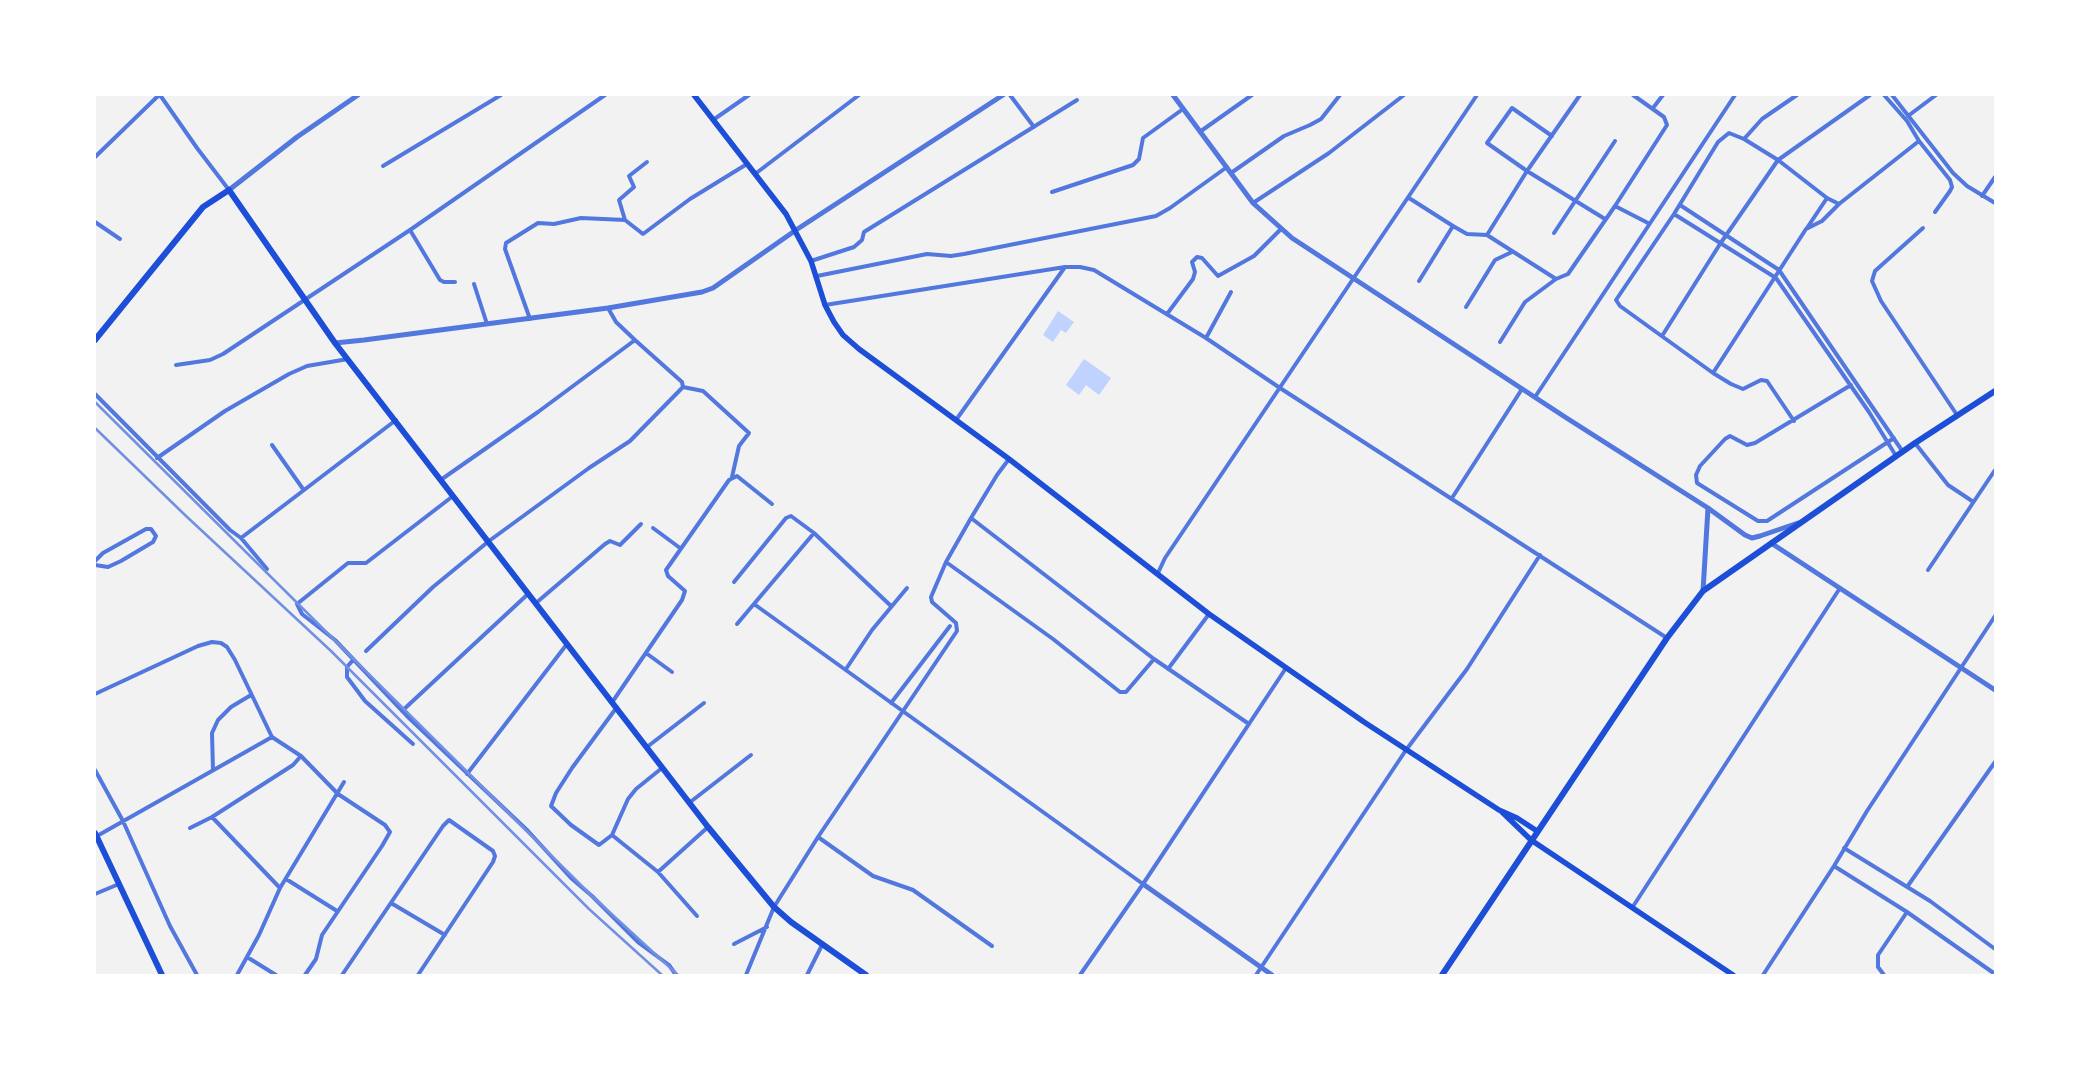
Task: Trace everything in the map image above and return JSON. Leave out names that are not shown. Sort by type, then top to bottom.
[{"type":"main road","points":[[694,95],[796,230],[817,276],[825,305],[843,335],[858,349],[1009,459],[1209,614],[1406,750],[1500,810],[1537,830]]},
{"type":"main road","points":[[95,340],[204,208],[229,190],[338,345],[708,827],[774,907],[822,945],[866,975]]},
{"type":"main road","points":[[1442,975],[1537,830],[1667,638],[1703,591],[1896,456],[1995,391]]},
{"type":"main road","points":[[1500,810],[1531,840],[1732,975]]},
{"type":"main road","points":[[96,835],[162,975]]},
{"type":"street","points":[[95,157],[159,95],[229,190],[297,138],[358,95]]},
{"type":"street","points":[[383,166],[501,95]]},
{"type":"street","points":[[176,365],[216,357],[306,300],[410,230],[604,95]]},
{"type":"street","points":[[713,120],[749,95]]},
{"type":"street","points":[[755,174],[859,95]]},
{"type":"street","points":[[338,345],[487,324],[609,310],[694,295],[708,290],[796,230],[1004,95]]},
{"type":"street","points":[[1010,95],[1034,127]]},
{"type":"street","points":[[1172,95],[1201,131],[1252,203],[1281,229],[1353,278],[1648,471],[1708,508],[1745,535],[1752,538],[1800,522]]},
{"type":"street","points":[[1201,131],[1252,95]]},
{"type":"street","points":[[1231,173],[1284,136],[1321,118],[1340,95]]},
{"type":"street","points":[[1252,203],[1329,153],[1404,95]]},
{"type":"street","points":[[1158,573],[1165,558],[1477,95]]},
{"type":"street","points":[[1487,235],[1580,95]]},
{"type":"street","points":[[1500,342],[1525,302],[1556,279],[1568,274],[1615,206],[1667,124],[1667,120],[1653,108],[1633,95]]},
{"type":"street","points":[[1653,108],[1663,95]]},
{"type":"street","points":[[1535,397],[1648,223],[1735,95]]},
{"type":"street","points":[[1744,139],[1762,119],[1798,95]]},
{"type":"street","points":[[1662,336],[1720,244],[1778,160],[1870,95]]},
{"type":"street","points":[[1884,95],[1907,121],[1919,141],[1951,184],[1950,192],[1936,212]]},
{"type":"street","points":[[1892,95],[1953,173],[1967,186],[1995,203]]},
{"type":"street","points":[[1908,116],[1936,95]]},
{"type":"street","points":[[811,261],[854,247],[862,240],[864,232],[1077,100]]},
{"type":"street","points":[[1552,136],[1512,108],[1509,109],[1487,144],[1605,219]]},
{"type":"street","points":[[1052,192],[1133,164],[1139,159],[1143,138],[1183,109]]},
{"type":"street","points":[[1794,421],[1767,381],[1761,380],[1743,389],[1713,373],[1620,306],[1616,300],[1680,205],[1718,142],[1726,135],[1732,133],[1744,139],[1778,160],[1827,198],[1839,204]]},
{"type":"street","points":[[1554,233],[1615,141]]},
{"type":"street","points":[[1806,229],[1822,221],[1839,204],[1919,141]]},
{"type":"street","points":[[625,220],[620,200],[634,187],[629,176],[647,162]]},
{"type":"street","points":[[530,319],[505,249],[506,243],[532,225],[542,222],[554,224],[581,218],[625,220],[643,234],[690,199],[747,164]]},
{"type":"street","points":[[817,276],[927,254],[951,256],[964,254],[1156,216],[1227,167]]},
{"type":"street","points":[[1982,196],[1995,177]]},
{"type":"street","points":[[1409,198],[1467,234],[1487,235],[1556,279]]},
{"type":"street","points":[[1713,373],[1827,198]]},
{"type":"street","points":[[1680,205],[1779,270],[1903,452]]},
{"type":"street","points":[[1615,206],[1648,223]]},
{"type":"street","points":[[1674,214],[1776,278],[1850,385],[1896,456]]},
{"type":"street","points":[[95,222],[120,239]]},
{"type":"street","points":[[1419,281],[1453,226]]},
{"type":"street","points":[[1923,228],[1875,271],[1872,282],[1881,301],[1958,416]]},
{"type":"street","points":[[1167,314],[1193,279],[1195,272],[1192,262],[1197,258],[1202,258],[1217,275],[1220,275],[1254,256],[1281,229]]},
{"type":"street","points":[[410,230],[440,280],[455,282]]},
{"type":"street","points":[[1466,307],[1495,260],[1512,252]]},
{"type":"street","points":[[956,420],[1065,267]]},
{"type":"street","points":[[825,305],[1065,267],[1080,267],[1094,270],[1206,338],[1280,388],[1667,638]]},
{"type":"street","points":[[474,284],[487,324]]},
{"type":"street","points":[[1206,338],[1231,292]]},
{"type":"street","points":[[609,310],[616,322],[682,382],[683,388]]},
{"type":"street","points":[[442,479],[538,412],[635,340]]},
{"type":"street","points":[[157,458],[224,411],[289,374],[307,366],[348,358]]},
{"type":"street","points":[[1850,385],[1794,421],[1751,444],[1744,444],[1730,436],[1725,438],[1700,466],[1696,477],[1697,483],[1758,521],[1767,521],[1894,438]]},
{"type":"street","points":[[662,768],[636,789],[628,799],[612,835],[602,843],[595,843],[552,806],[556,793],[685,595],[683,589],[666,573],[667,568],[732,477],[739,446],[749,433],[703,390],[683,388]]},
{"type":"street","points":[[366,651],[433,588],[489,541],[589,468],[630,441],[683,388]]},
{"type":"street","points":[[1452,498],[1522,389]]},
{"type":"street","points":[[95,394],[157,458],[230,530],[241,538],[267,568]]},
{"type":"street","points":[[241,538],[396,420]]},
{"type":"street","points":[[1915,443],[1948,486],[1972,501]]},
{"type":"street","points":[[272,445],[303,489]]},
{"type":"street","points":[[746,975],[774,907],[818,837],[957,631],[956,623],[931,599],[946,562],[997,475],[1009,459]]},
{"type":"street","points":[[1928,570],[1972,501],[1995,470]]},
{"type":"street","points":[[732,477],[737,476],[772,504]]},
{"type":"street","points":[[454,495],[366,562],[348,563],[297,604],[302,614],[335,640],[402,711],[528,831],[571,878],[639,943],[669,965],[676,975]]},
{"type":"street","points":[[1703,591],[1708,508]]},
{"type":"street","points":[[734,582],[789,516],[792,516],[814,533],[891,606]]},
{"type":"street","points":[[971,518],[1154,659],[1248,724]]},
{"type":"street","points":[[536,603],[605,544],[610,541],[619,545],[622,544],[641,524]]},
{"type":"street","points":[[653,528],[680,548]]},
{"type":"street","points":[[95,561],[103,553],[146,529],[151,529],[156,536],[153,542],[121,561],[108,567],[95,565]]},
{"type":"street","points":[[737,624],[814,533]]},
{"type":"street","points":[[1772,543],[1995,690]]},
{"type":"street","points":[[1256,975],[1406,750],[1467,668],[1540,555]]},
{"type":"street","points":[[946,562],[1053,639],[1120,692],[1126,692],[1154,659]]},
{"type":"street","points":[[846,669],[891,606],[907,588]]},
{"type":"street","points":[[1632,908],[1840,588]]},
{"type":"street","points":[[402,711],[528,594]]},
{"type":"street","points":[[754,604],[1272,975]]},
{"type":"street","points":[[1168,669],[1209,614]]},
{"type":"street","points":[[1763,975],[1995,616]]},
{"type":"street","points":[[892,703],[950,626]]},
{"type":"street","points":[[95,694],[198,646],[212,642],[221,643],[235,660],[272,737],[301,756],[338,794],[385,825],[390,832],[322,935],[316,959],[305,975]]},
{"type":"street","points":[[467,774],[567,644]]},
{"type":"street","points":[[646,653],[672,672]]},
{"type":"street","points":[[352,660],[347,667],[347,677],[365,701],[412,744]]},
{"type":"street","points":[[1080,975],[1143,884],[1286,668]]},
{"type":"street","points":[[213,770],[212,733],[218,720],[230,707],[251,695]]},
{"type":"street","points":[[647,747],[704,703]]},
{"type":"street","points":[[96,835],[272,737]]},
{"type":"street","points":[[689,803],[751,755]]},
{"type":"street","points":[[190,828],[293,765],[301,756]]},
{"type":"street","points":[[1907,887],[1995,762]]},
{"type":"street","points":[[95,770],[123,821],[170,926],[197,975]]},
{"type":"street","points":[[237,975],[259,935],[280,888],[344,782]]},
{"type":"street","points":[[212,816],[280,888]]},
{"type":"street","points":[[342,975],[443,826],[449,820],[493,851],[495,856],[493,862],[418,975]]},
{"type":"street","points":[[658,872],[708,827]]},
{"type":"street","points":[[612,835],[658,872],[680,894],[697,916]]},
{"type":"street","points":[[818,837],[874,876],[913,890],[992,946]]},
{"type":"street","points":[[1844,848],[1930,901],[1995,948]]},
{"type":"street","points":[[1834,866],[1907,912],[1995,974]]},
{"type":"street","points":[[286,879],[337,911]]},
{"type":"street","points":[[95,894],[119,884]]},
{"type":"street","points":[[391,903],[445,935]]},
{"type":"street","points":[[1884,975],[1878,966],[1878,955],[1907,912]]},
{"type":"street","points":[[734,944],[767,927]]},
{"type":"street","points":[[807,975],[822,945]]},
{"type":"street","points":[[247,957],[276,975]]},
{"type":"water","points":[[1058,311],[1074,322],[1066,333],[1061,330],[1053,342],[1043,335]]},
{"type":"water","points":[[1084,359],[1111,378],[1099,395],[1086,385],[1079,395],[1066,385]]},
{"type":"railway","points":[[95,402],[593,897],[678,975]]},
{"type":"railway","points":[[95,428],[331,651],[589,909],[662,975]]}]
